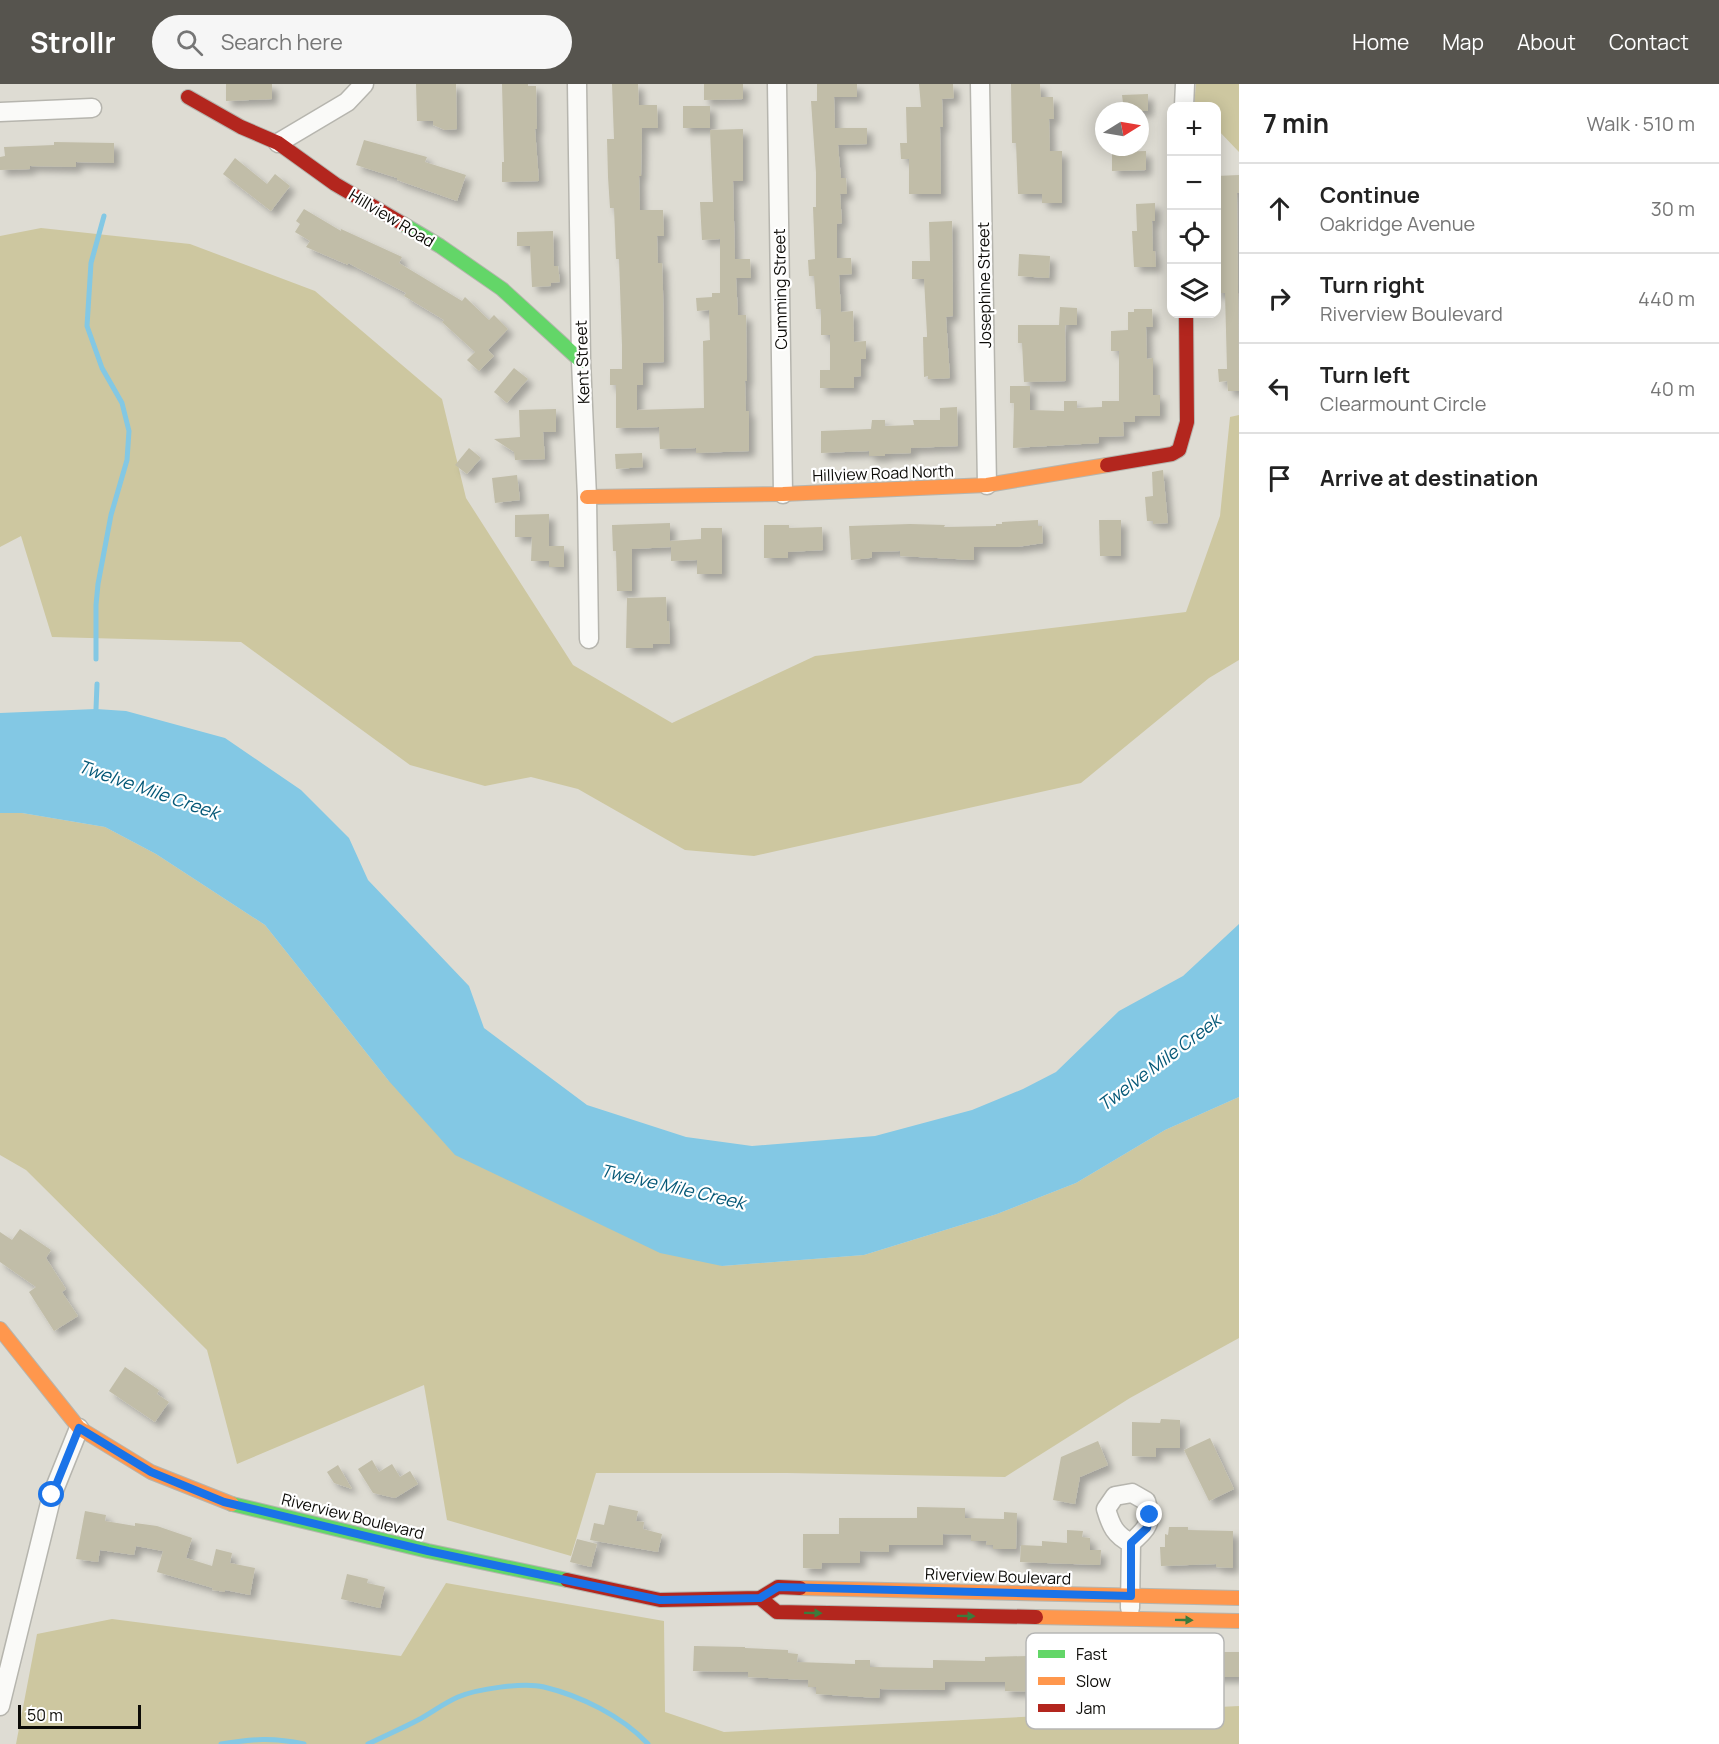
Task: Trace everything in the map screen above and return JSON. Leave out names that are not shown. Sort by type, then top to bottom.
[{"type":"street","points":[[278,143],[348,102],[364,84]]},
{"type":"street","name":"Kent Street","points":[[577,84],[581,361],[587,497],[589,639]]},
{"type":"street","name":"Cumming Street","points":[[777,84],[783,494]]},
{"type":"street","name":"Josephine Street","points":[[980,84],[987,485]]},
{"type":"street","points":[[1184,102],[1185,84]]},
{"type":"street","name":"Hillview Road","points":[[188,97],[241,127],[278,143],[335,184],[440,246],[502,290],[581,361]]},
{"type":"street","points":[[0,112],[92,108]]},
{"type":"street","name":"Hillview Road North","points":[[587,497],[783,494],[987,485],[1176,452],[1179,450],[1186,422],[1186,318]]},
{"type":"street","name":"Riverview Boulevard","points":[[0,1329],[79,1428],[151,1472],[224,1502],[428,1551],[660,1600],[760,1598],[778,1587],[1239,1598]]},
{"type":"street","points":[[0,1706],[52,1495],[79,1428]]},
{"type":"street","points":[[1130,1619],[1131,1543]]},
{"type":"street","points":[[907,1615],[908,1590]]},
{"type":"street","points":[[760,1598],[777,1612],[1239,1621]]},
{"type":"shaded area","points":[[1196,84],[1239,84],[1239,152],[1221,133],[1221,102],[1194,102]]},
{"type":"shaded area","points":[[41,228],[190,244],[315,291],[442,399],[466,498],[573,665],[672,723],[815,656],[1186,612],[1220,516],[1230,417],[1239,415],[1239,660],[1209,678],[1081,783],[754,856],[685,850],[578,789],[531,777],[485,786],[410,765],[241,642],[52,637],[21,536],[0,547],[0,236]]},
{"type":"shaded area","points":[[0,813],[22,813],[105,827],[156,854],[265,925],[388,1080],[722,1266],[864,1255],[997,1214],[1076,1183],[1165,1130],[1239,1097],[1239,1338],[1130,1398],[1005,1477],[787,1473],[596,1473],[571,1556],[447,1520],[424,1385],[237,1464],[207,1350],[26,1170],[0,1155]]},
{"type":"shaded area","points":[[446,1583],[664,1621],[665,1712],[724,1732],[1026,1717],[1026,1729],[1224,1729],[1224,1707],[1239,1706],[1239,1744],[16,1744],[37,1634],[112,1619],[401,1656]]},
{"type":"water","name":"Twelve Mile Creek","points":[[96,709],[126,711],[225,738],[301,790],[349,838],[368,880],[469,986],[484,1028],[587,1105],[686,1137],[752,1146],[875,1136],[972,1110],[1023,1089],[1056,1072],[1119,1011],[1183,976],[1239,924],[1239,1097],[1165,1130],[1076,1183],[997,1214],[864,1255],[722,1266],[660,1253],[455,1155],[388,1080],[265,925],[156,854],[105,827],[22,813],[0,813],[0,713]]},
{"type":"building","points":[[226,84],[272,84],[272,99],[226,101]]},
{"type":"building","points":[[416,84],[456,84],[457,129],[445,130],[433,125],[433,121],[417,121]]},
{"type":"building","points":[[502,84],[536,86],[537,129],[535,129],[539,181],[502,182],[502,162],[504,162]]},
{"type":"building","points":[[612,84],[638,84],[639,105],[657,105],[658,128],[642,128],[641,176],[639,176],[640,210],[663,210],[664,236],[657,236],[658,263],[662,263],[664,362],[643,363],[643,385],[637,385],[637,410],[704,408],[703,341],[710,340],[709,310],[697,311],[696,298],[712,297],[712,293],[720,293],[720,239],[702,240],[700,202],[713,202],[710,130],[743,129],[743,181],[733,181],[735,259],[750,259],[751,278],[736,278],[738,315],[746,315],[747,381],[745,381],[746,411],[749,411],[749,451],[696,453],[696,448],[660,449],[659,427],[616,428],[616,385],[610,385],[610,369],[622,369],[622,346],[619,259],[616,259],[614,208],[610,208],[608,177],[607,139],[614,139]]},
{"type":"building","points":[[704,84],[743,84],[743,99],[704,100]]},
{"type":"building","points":[[817,84],[857,84],[857,97],[834,97],[835,128],[867,128],[867,144],[838,145],[841,178],[846,178],[847,194],[840,194],[842,223],[837,224],[837,258],[851,258],[852,274],[839,275],[841,312],[853,311],[854,342],[866,341],[866,359],[861,359],[861,376],[854,377],[854,388],[820,388],[820,370],[830,370],[830,335],[821,335],[821,309],[816,309],[814,276],[809,276],[808,260],[815,259],[813,207],[816,207],[816,173],[811,101],[817,101]]},
{"type":"building","points":[[919,84],[953,84],[954,98],[942,99],[941,194],[909,194],[909,159],[901,159],[900,143],[907,143],[906,107],[921,107]]},
{"type":"building","points":[[1011,84],[1040,84],[1041,97],[1053,97],[1054,119],[1049,119],[1050,151],[1062,151],[1062,203],[1042,203],[1042,194],[1018,194],[1016,143],[1012,143]]},
{"type":"building","points":[[1148,94],[1148,102],[1123,102],[1122,95]]},
{"type":"building","points":[[683,106],[710,106],[710,128],[683,128]]},
{"type":"building","points":[[364,140],[427,157],[425,162],[466,175],[457,201],[356,165]]},
{"type":"building","points":[[54,142],[114,143],[114,163],[76,162],[76,167],[30,166],[30,169],[0,170],[0,157],[5,156],[4,147],[54,145]]},
{"type":"building","points":[[1112,156],[1146,156],[1146,170],[1112,171]]},
{"type":"building","points":[[235,158],[267,184],[275,174],[290,186],[271,211],[223,174]]},
{"type":"building","points":[[1239,175],[1239,193],[1237,193],[1239,391],[1228,391],[1227,381],[1219,382],[1218,369],[1227,369],[1225,293],[1221,293],[1221,176]]},
{"type":"building","points":[[1155,203],[1155,221],[1152,221],[1156,267],[1134,267],[1132,231],[1137,231],[1136,204]]},
{"type":"building","points":[[304,209],[341,231],[341,229],[402,257],[399,263],[462,301],[465,297],[489,320],[494,315],[508,329],[488,350],[494,356],[479,371],[467,360],[475,352],[442,322],[444,320],[404,296],[406,293],[348,263],[348,265],[306,247],[310,241],[295,232],[300,224],[296,221]]},
{"type":"building","points":[[952,221],[953,316],[946,317],[950,378],[928,379],[928,376],[924,377],[923,337],[927,337],[927,334],[924,279],[912,279],[912,261],[930,261],[929,222]]},
{"type":"building","points":[[553,231],[554,266],[558,266],[560,282],[551,283],[551,286],[532,287],[530,246],[517,246],[517,232]]},
{"type":"building","points":[[1019,254],[1050,256],[1049,278],[1018,276]]},
{"type":"building","points":[[1060,307],[1077,308],[1077,325],[1059,325]]},
{"type":"building","points":[[1134,309],[1152,309],[1153,327],[1146,327],[1147,359],[1153,358],[1153,395],[1160,395],[1160,416],[1135,416],[1135,422],[1123,422],[1124,436],[1099,437],[1099,443],[1013,448],[1014,403],[1010,403],[1010,386],[1030,386],[1030,410],[1064,411],[1064,401],[1077,401],[1077,408],[1102,407],[1102,401],[1119,401],[1119,351],[1111,351],[1111,331],[1128,330],[1128,312],[1134,312]]},
{"type":"building","points":[[1018,325],[1065,325],[1066,381],[1024,382],[1022,343],[1018,343]]},
{"type":"building","points":[[514,368],[528,379],[507,403],[494,392]]},
{"type":"building","points":[[957,407],[958,446],[911,448],[911,453],[885,454],[885,456],[869,456],[869,451],[821,453],[821,431],[871,429],[872,420],[885,420],[885,426],[914,425],[913,420],[940,420],[940,408]]},
{"type":"building","points":[[556,409],[556,432],[543,432],[545,459],[515,460],[514,452],[494,439],[520,437],[519,410]]},
{"type":"building","points":[[469,448],[481,458],[467,474],[455,465]]},
{"type":"building","points":[[642,453],[643,467],[616,469],[615,454]]},
{"type":"building","points":[[1163,470],[1168,523],[1153,524],[1153,521],[1147,521],[1145,497],[1153,496],[1152,472]]},
{"type":"building","points":[[517,475],[520,500],[495,503],[492,478]]},
{"type":"building","points":[[549,514],[549,546],[564,546],[564,567],[549,567],[549,561],[531,561],[532,537],[515,537],[515,515]]},
{"type":"building","points":[[1038,520],[1038,526],[1042,526],[1043,543],[1017,547],[974,547],[974,560],[900,556],[900,551],[872,552],[870,558],[851,560],[849,526],[910,524],[945,525],[944,527],[996,526],[1002,522]]},
{"type":"building","points":[[1099,520],[1121,520],[1121,556],[1100,556]]},
{"type":"building","points":[[670,523],[670,541],[701,539],[701,528],[722,528],[722,574],[697,574],[697,560],[671,561],[671,547],[632,549],[632,591],[617,591],[616,551],[613,551],[612,525]]},
{"type":"building","points":[[764,525],[789,525],[789,528],[822,527],[823,550],[788,552],[788,558],[764,558]]},
{"type":"building","points":[[666,597],[670,644],[653,644],[653,648],[626,648],[627,598]]},
{"type":"building","points":[[20,1229],[51,1250],[46,1258],[66,1289],[62,1292],[78,1316],[54,1331],[29,1292],[36,1287],[0,1262],[0,1232],[12,1240]]},
{"type":"building","points":[[125,1367],[159,1390],[157,1394],[169,1402],[155,1422],[109,1391]]},
{"type":"building","points":[[1161,1419],[1180,1420],[1180,1448],[1156,1448],[1156,1457],[1132,1456],[1132,1422],[1160,1423]]},
{"type":"building","points":[[1210,1438],[1234,1489],[1209,1501],[1184,1450]]},
{"type":"building","points":[[1098,1441],[1108,1465],[1080,1477],[1075,1504],[1053,1500],[1061,1457]]},
{"type":"building","points":[[372,1460],[379,1472],[392,1464],[400,1477],[410,1471],[418,1484],[395,1498],[373,1493],[358,1469]]},
{"type":"building","points":[[338,1465],[352,1489],[334,1483],[327,1472]]},
{"type":"building","points":[[609,1505],[638,1511],[636,1521],[644,1522],[643,1529],[662,1534],[658,1552],[590,1540],[594,1523],[604,1525]]},
{"type":"building","points":[[917,1507],[965,1508],[965,1518],[1004,1519],[1004,1512],[1017,1513],[1016,1549],[993,1549],[993,1545],[986,1545],[987,1541],[971,1541],[971,1535],[943,1534],[943,1545],[889,1545],[889,1552],[860,1551],[860,1563],[822,1563],[821,1569],[803,1568],[803,1534],[839,1534],[839,1518],[917,1518]]},
{"type":"building","points":[[85,1511],[106,1515],[105,1521],[135,1526],[135,1523],[157,1526],[192,1538],[186,1558],[212,1566],[216,1549],[232,1553],[230,1563],[255,1568],[250,1595],[212,1590],[213,1588],[157,1572],[163,1551],[136,1546],[134,1555],[100,1550],[98,1562],[76,1559]]},
{"type":"building","points":[[1169,1527],[1188,1527],[1188,1530],[1233,1531],[1233,1568],[1216,1567],[1216,1564],[1161,1566],[1160,1547],[1165,1547],[1165,1534],[1168,1535]]},
{"type":"building","points":[[1067,1530],[1083,1531],[1082,1537],[1090,1538],[1090,1550],[1101,1550],[1100,1565],[1020,1562],[1021,1545],[1042,1546],[1042,1541],[1067,1543]]},
{"type":"building","points":[[577,1539],[597,1544],[591,1567],[570,1562]]},
{"type":"building","points":[[347,1574],[368,1579],[367,1583],[385,1587],[380,1608],[341,1599]]},
{"type":"building","points":[[694,1646],[788,1650],[788,1653],[798,1654],[797,1662],[855,1664],[855,1660],[870,1660],[870,1667],[933,1668],[933,1660],[985,1661],[985,1657],[1026,1656],[1026,1691],[1005,1691],[1005,1682],[945,1682],[945,1690],[880,1689],[879,1698],[816,1694],[816,1687],[808,1687],[808,1680],[748,1677],[748,1672],[693,1671]]},
{"type":"building","points":[[1224,1652],[1239,1652],[1239,1677],[1224,1677]]},
{"type":"waterway","points":[[96,659],[98,584],[111,515],[127,460],[129,431],[122,403],[102,368],[87,326],[91,263],[104,216]]},
{"type":"waterway","points":[[96,709],[97,684]]},
{"type":"waterway","points":[[368,1744],[418,1720],[458,1697],[488,1689],[524,1685],[558,1691],[600,1708],[626,1725],[648,1744]]},
{"type":"waterway","points":[[221,1744],[263,1740],[282,1740],[304,1744]]},
{"type":"traffic: fast","points":[[403,224],[440,246],[502,289],[581,361]]},
{"type":"traffic: fast","points":[[232,1504],[428,1551],[567,1580]]},
{"type":"traffic: slow","points":[[587,497],[783,494],[987,485],[1107,465]]},
{"type":"traffic: slow","points":[[0,1329],[79,1428],[151,1472],[232,1504]]},
{"type":"traffic: slow","points":[[800,1588],[1239,1598]]},
{"type":"traffic: slow","points":[[1036,1617],[1239,1621]]},
{"type":"traffic: jam","points":[[188,97],[241,127],[278,143],[335,184],[403,224]]},
{"type":"traffic: jam","points":[[1107,465],[1172,454],[1179,450],[1187,422],[1186,318]]},
{"type":"traffic: jam","points":[[567,1580],[660,1600],[760,1598],[778,1587],[800,1588]]},
{"type":"traffic: jam","points":[[760,1598],[777,1612],[1036,1617]]},
{"type":"route","points":[[52,1495],[79,1428],[151,1472],[224,1502],[428,1551],[660,1600],[760,1598],[778,1587],[1131,1596],[1131,1543],[1147,1528],[1150,1515]]}]
